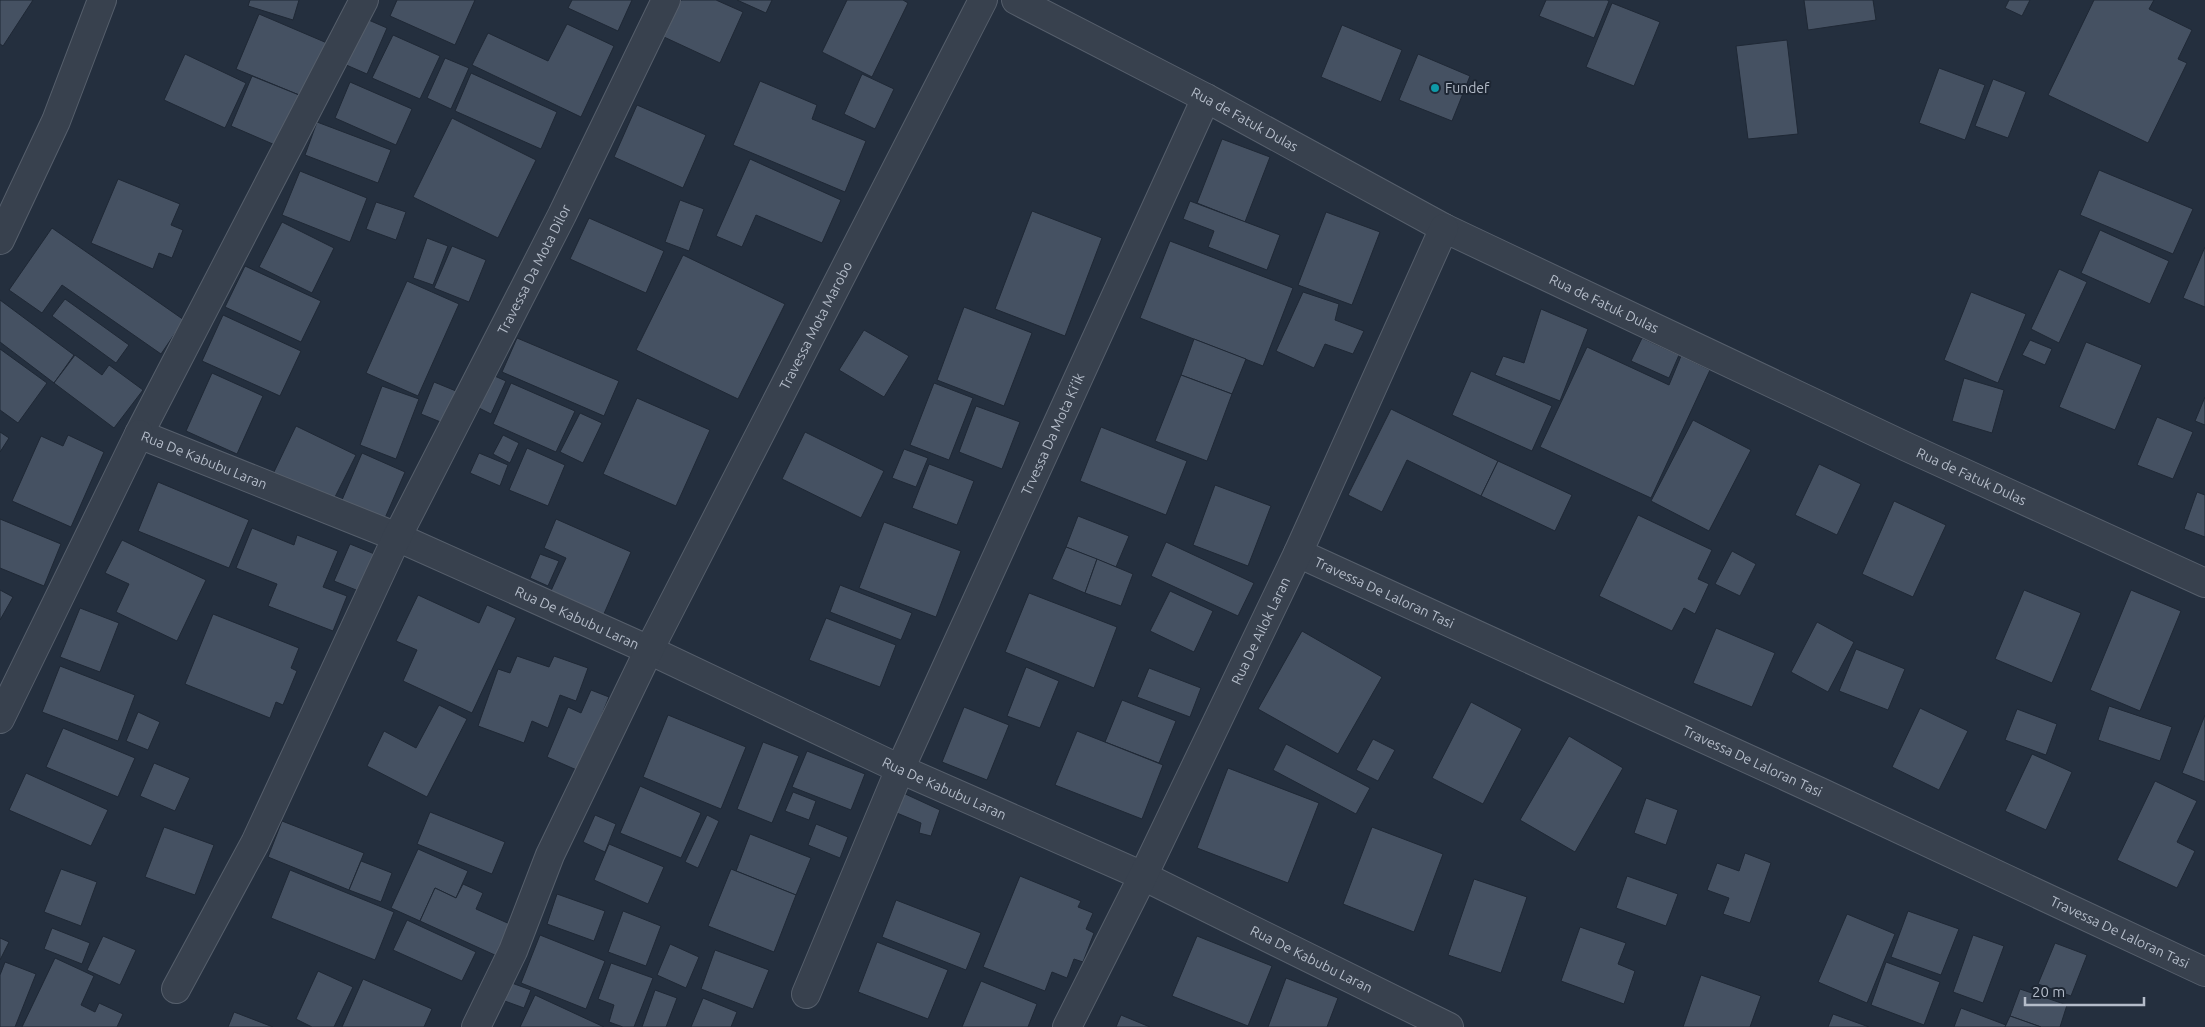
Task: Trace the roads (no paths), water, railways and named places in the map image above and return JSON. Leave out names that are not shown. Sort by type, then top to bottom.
[{"type":"street","points":[[0,240],[56,121],[102,0]]},
{"type":"street","name":"Rua De Kabubu Laran","points":[[364,0],[139,434],[397,537],[649,650],[900,769],[1143,876],[1449,1027]]},
{"type":"street","name":"Travessa Da Mota Dilor","points":[[176,988],[254,843],[397,537],[558,223],[666,0]]},
{"type":"street","name":"Travessa Mota Marobo","points":[[476,1027],[513,951],[550,855],[649,650],[983,0]]},
{"type":"street","name":"Rua de Fatuk Dulas","points":[[1016,0],[1206,98],[1444,228],[1898,443],[2205,583]]},
{"type":"street","name":"Trvessa Da Mota Ki’ik","points":[[806,994],[900,769],[1206,98]]},
{"type":"street","name":"Rua De Ailok Laran","points":[[1066,1027],[1143,876],[1298,553],[1444,228]]},
{"type":"street","points":[[0,720],[139,434]]},
{"type":"street","name":"Travessa De Laloran Tasi","points":[[1298,553],[1818,791],[2205,972]]},
{"type":"place","name":"Fundef","points":[[1435,88]]}]
